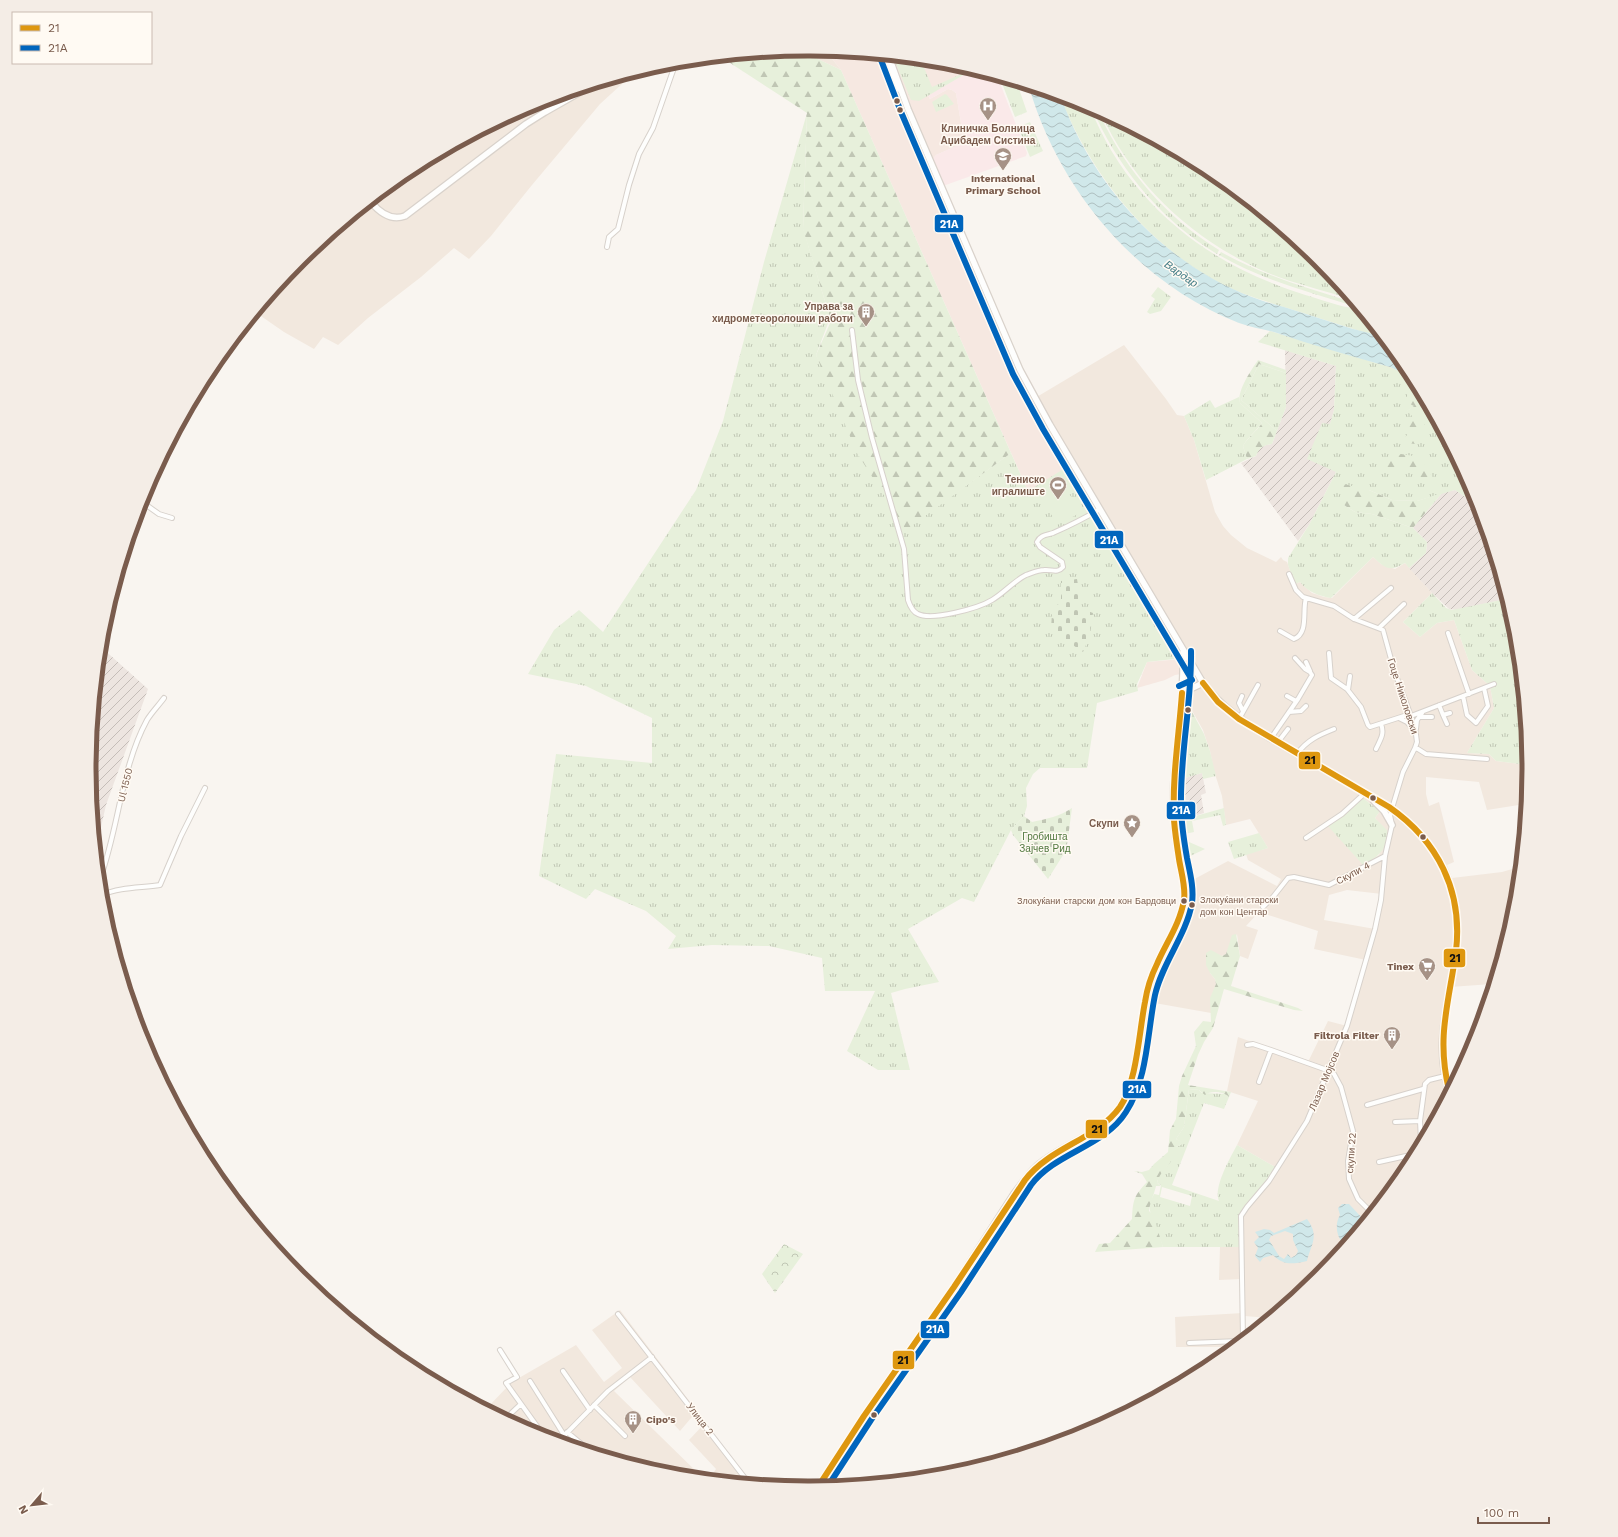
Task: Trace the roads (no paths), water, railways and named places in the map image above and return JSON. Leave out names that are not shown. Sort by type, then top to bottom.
[{"type":"street","points":[[884,60],[900,90],[1020,370],[1050,425],[1203,683],[1218,702],[1239,719],[1367,794],[1399,815],[1419,832],[1439,858],[1449,882],[1456,907],[1457,944],[1443,1029],[1445,1076],[1448,1085]]},
{"type":"street","points":[[891,61],[900,90]]},
{"type":"street","points":[[607,247],[609,237],[618,229],[629,185],[640,154],[653,128],[673,69]]},
{"type":"street","points":[[373,204],[380,212],[388,216],[398,219],[406,216],[526,124],[571,97]]},
{"type":"street","points":[[852,330],[861,394],[881,472],[904,549],[908,600],[911,607],[917,614],[933,617],[976,607],[991,601],[1025,576],[1044,570],[1055,572],[1061,570],[1063,567],[1062,562],[1040,547],[1037,542],[1038,539],[1044,535],[1071,525],[1100,509]]},
{"type":"street","points":[[147,506],[159,514],[172,518]]},
{"type":"street","points":[[1289,574],[1298,592],[1306,598],[1334,606],[1354,619],[1379,628],[1404,604]]},
{"type":"street","points":[[1354,619],[1391,588]]},
{"type":"street","points":[[1280,631],[1294,639],[1300,635],[1303,629],[1306,598]]},
{"type":"street","name":"Гоце Николовски","points":[[1379,628],[1383,630],[1394,670],[1411,716],[1417,742],[1404,767],[1392,810]]},
{"type":"street","points":[[1448,632],[1468,694]]},
{"type":"street","points":[[822,1480],[864,1416],[954,1287],[1024,1181],[1037,1166],[1104,1124],[1118,1110],[1123,1102],[1130,1084],[1136,1059],[1146,997],[1151,977],[1178,920],[1183,903],[1183,883],[1178,852],[1173,800],[1184,674],[1183,651]]},
{"type":"street","points":[[1328,652],[1331,677],[1348,690],[1363,710],[1368,725],[1371,727],[1404,716],[1411,716],[1494,684]]},
{"type":"street","points":[[1295,658],[1301,668],[1310,672]]},
{"type":"street","points":[[1271,738],[1312,675],[1306,662]]},
{"type":"street","points":[[1348,690],[1350,676]]},
{"type":"street","points":[[1182,693],[1203,683]]},
{"type":"street","points":[[1239,719],[1258,685]]},
{"type":"street","points":[[1463,696],[1467,715],[1476,723],[1488,706],[1484,688]]},
{"type":"street","points":[[1242,696],[1239,704],[1244,711]]},
{"type":"street","points":[[1287,696],[1296,701]]},
{"type":"street","name":"Ul 1550","points":[[104,867],[112,840],[127,773],[136,746],[148,719],[164,698]]},
{"type":"street","points":[[1439,705],[1447,724]]},
{"type":"street","points":[[1289,712],[1301,712],[1306,706]]},
{"type":"street","points":[[1416,733],[1419,717],[1422,712]]},
{"type":"street","points":[[1443,715],[1450,713]]},
{"type":"street","points":[[1419,717],[1432,717]]},
{"type":"street","points":[[1397,718],[1403,719],[1407,722],[1416,733]]},
{"type":"street","points":[[1376,749],[1383,732],[1381,724]]},
{"type":"street","points":[[1278,742],[1288,729]]},
{"type":"street","points":[[1297,754],[1304,746],[1318,735],[1334,729]]},
{"type":"street","points":[[1415,748],[1426,754],[1487,760]]},
{"type":"street","points":[[108,892],[127,888],[160,885],[181,836],[205,788]]},
{"type":"street","points":[[1367,794],[1384,811],[1392,825],[1399,815]]},
{"type":"street","points":[[1306,838],[1342,814],[1367,794]]},
{"type":"street","name":"Лазар Мојсов","points":[[1243,1334],[1241,1216],[1269,1181],[1307,1121],[1347,1026],[1375,930],[1381,900],[1385,856],[1392,825],[1390,815],[1392,810]]},
{"type":"street","name":"Cкупи 4","points":[[1263,907],[1274,897],[1289,877],[1329,885],[1385,856]]},
{"type":"street","points":[[1247,1046],[1253,1044],[1328,1069]]},
{"type":"street","points":[[1259,1082],[1271,1050]]},
{"type":"street","name":"скупи 22","points":[[1328,1069],[1334,1074],[1342,1087],[1353,1131],[1348,1162],[1349,1179],[1358,1199],[1368,1209]]},
{"type":"street","points":[[1421,1133],[1420,1121],[1426,1081],[1445,1076]]},
{"type":"street","points":[[1367,1106],[1424,1089]]},
{"type":"street","points":[[1395,1122],[1420,1121]]},
{"type":"street","points":[[1379,1162],[1406,1156]]},
{"type":"street","name":"Улица 2","points":[[618,1314],[745,1477]]},
{"type":"street","points":[[1189,1343],[1233,1341]]},
{"type":"street","points":[[500,1350],[516,1377],[506,1383],[538,1428]]},
{"type":"street","points":[[563,1437],[618,1382],[652,1357]]},
{"type":"street","points":[[563,1371],[590,1410]]},
{"type":"street","points":[[530,1381],[566,1434],[578,1442]]},
{"type":"street","points":[[509,1415],[521,1404]]},
{"type":"street","points":[[594,1405],[625,1436]]},
{"type":"water","name":"Вардар","points":[[1031,92],[1063,103],[1074,130],[1092,161],[1112,190],[1135,218],[1161,242],[1189,264],[1220,283],[1256,298],[1374,335],[1400,372],[1390,367],[1274,332],[1239,323],[1202,306],[1167,284],[1136,258],[1107,229],[1082,196],[1060,162],[1042,125]]},
{"type":"water","points":[[1342,1204],[1349,1204],[1362,1217],[1342,1241],[1337,1231],[1337,1223],[1340,1215],[1338,1208]]},
{"type":"water","points":[[1307,1219],[1311,1225],[1314,1235],[1307,1261],[1285,1263],[1273,1255],[1263,1258],[1260,1262],[1255,1256],[1258,1248],[1254,1242],[1259,1237],[1255,1232],[1264,1229],[1270,1230],[1274,1233]],"holes":[[[1285,1231],[1293,1234],[1293,1240],[1298,1251],[1296,1255],[1291,1258],[1288,1254],[1284,1259],[1279,1256],[1269,1240],[1271,1236]]]},
{"type":"place","name":"Клиничка Болница Аџибадем Систина","points":[[988,121]]},
{"type":"place","name":"International Primary School","points":[[1003,171]]},
{"type":"place","name":"Управа за хидрометеоролошки работи","points":[[866,327]]},
{"type":"place","name":"Тениско игралиште","points":[[1058,500]]},
{"type":"place","name":"Скупи","points":[[1132,838]]},
{"type":"place","name":"Злокуќани старски дом кон Бардовци","points":[[1184,901]]},
{"type":"place","name":"Злокуќани старски дом кон Центар","points":[[1192,905]]},
{"type":"place","name":"Tinex","points":[[1427,981]]},
{"type":"place","name":"Filtrola Filter","points":[[1392,1050]]},
{"type":"place","name":"Cipo's","points":[[633,1434]]},
{"type":"park label","name":"Гробишта Зајчев Рид","points":[[1045,842]]}]
